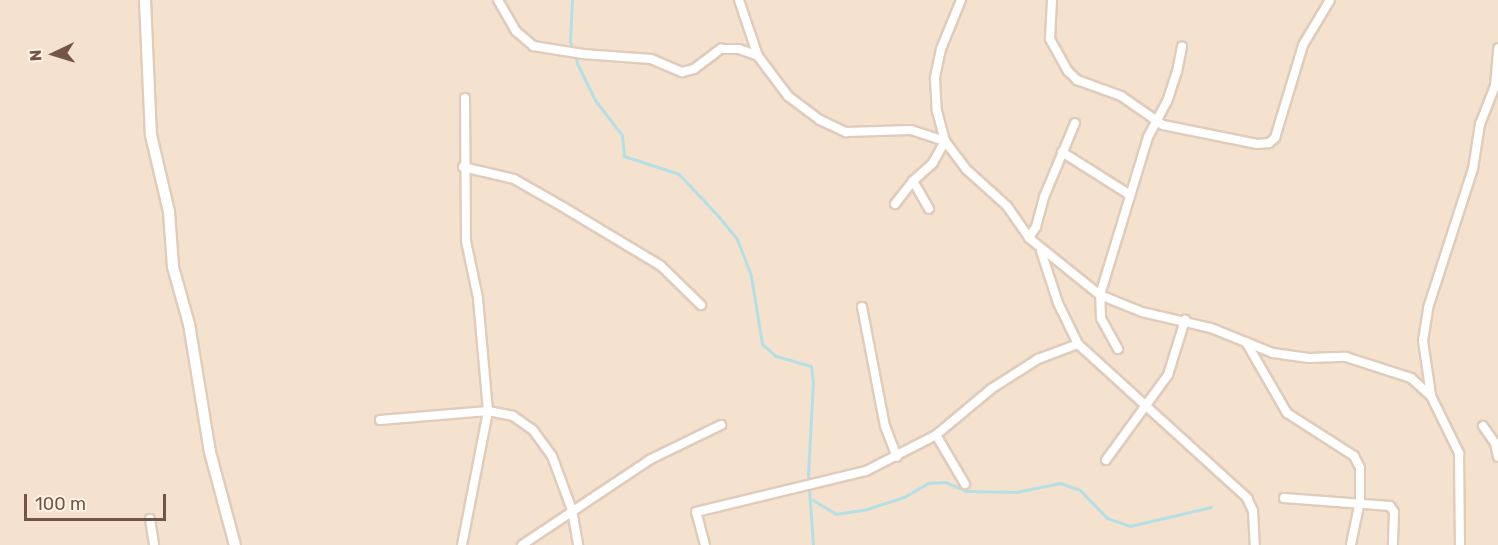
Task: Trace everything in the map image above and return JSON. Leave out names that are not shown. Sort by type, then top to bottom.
[{"type":"street","points":[[146,0],[151,135],[169,212],[174,276],[189,324],[210,452],[236,545]]},
{"type":"street","points":[[498,0],[516,31],[533,46],[583,54],[651,59],[682,72],[694,69],[721,49],[758,56]]},
{"type":"street","points":[[739,0],[758,56],[788,96],[834,127],[846,132],[910,130],[945,141]]},
{"type":"street","points":[[961,0],[941,49],[935,78],[937,111],[945,141],[966,169],[1007,206],[1041,251],[1100,295],[1142,312],[1185,320],[1272,353],[1308,358],[1346,357],[1386,367],[1411,378],[1431,396]]},
{"type":"street","points":[[1052,0],[1050,39],[1068,71],[1077,80],[1121,96],[1157,122],[1269,143],[1275,138],[1303,45],[1330,0]]},
{"type":"street","points":[[1118,349],[1101,318],[1100,295],[1130,195],[1174,82],[1182,46]]},
{"type":"street","points":[[1460,545],[1459,453],[1431,396],[1423,341],[1428,308],[1473,169],[1480,124],[1495,86],[1498,48]]},
{"type":"street","points":[[462,545],[488,411],[476,279],[465,241],[463,167],[465,98]]},
{"type":"street","points":[[1029,238],[1036,227],[1062,152],[1075,123]]},
{"type":"street","points":[[896,204],[913,181],[933,163],[945,141]]},
{"type":"street","points":[[1062,152],[1130,195]]},
{"type":"street","points":[[463,167],[514,179],[563,207],[661,267],[701,305]]},
{"type":"street","points":[[913,181],[929,209]]},
{"type":"street","points":[[1041,251],[1058,303],[1078,344],[1246,498],[1253,511],[1255,545]]},
{"type":"street","points":[[862,307],[885,426],[897,457]]},
{"type":"street","points":[[1106,460],[1147,407],[1168,375],[1185,320]]},
{"type":"street","points":[[1246,342],[1287,413],[1354,456],[1360,468],[1360,501],[1351,544]]},
{"type":"street","points":[[705,545],[696,512],[817,486],[866,471],[936,435],[991,390],[1038,359],[1078,344]]},
{"type":"street","points":[[380,420],[488,411],[513,416],[533,430],[552,456],[572,510],[578,545]]},
{"type":"street","points":[[522,545],[651,459],[721,425]]},
{"type":"street","points":[[1483,426],[1495,443],[1498,457]]},
{"type":"street","points":[[936,435],[965,484]]},
{"type":"street","points":[[1284,498],[1360,501],[1390,506],[1394,512],[1393,545]]},
{"type":"street","points":[[150,519],[154,545]]},
{"type":"shaded area","points":[[0,0],[1498,0],[1498,545],[0,545]]},
{"type":"waterway","points":[[572,0],[570,41],[577,63],[595,100],[622,135],[624,156],[679,174],[720,218],[737,239],[751,276],[762,344],[776,356],[811,366],[813,382],[808,475],[813,545]]},
{"type":"waterway","points":[[813,500],[836,514],[867,509],[904,497],[928,483],[945,482],[966,491],[1016,492],[1060,483],[1080,490],[1107,518],[1130,526],[1211,507]]}]
